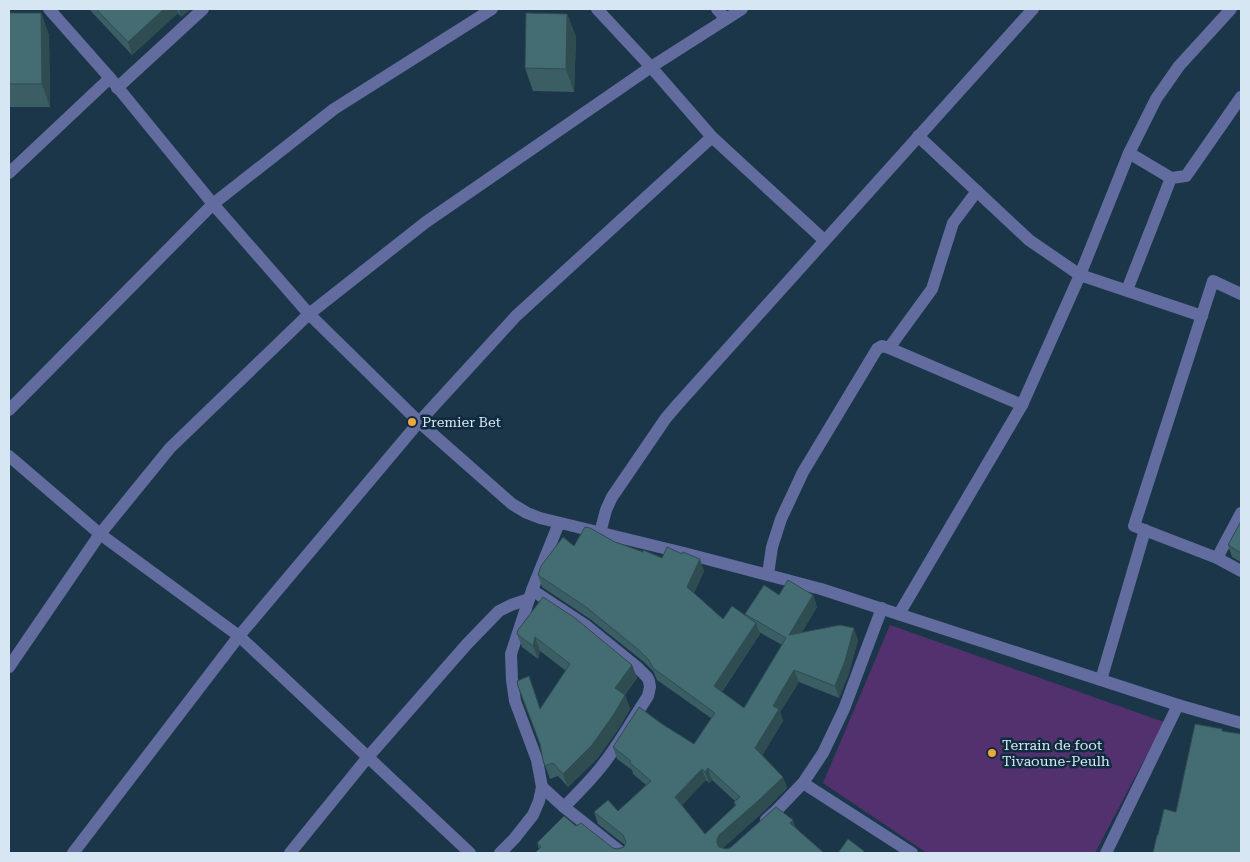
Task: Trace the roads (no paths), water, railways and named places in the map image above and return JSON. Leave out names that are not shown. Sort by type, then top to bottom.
[{"type":"street","points":[[49,9],[114,83],[213,204],[309,314],[419,422],[519,509],[540,518],[559,523],[768,574],[882,608],[1178,705],[1241,723]]},
{"type":"street","points":[[9,173],[203,9]]},
{"type":"street","points":[[9,410],[213,204],[334,109],[492,9]]},
{"type":"street","points":[[597,9],[651,66],[712,137],[824,240]]},
{"type":"street","points":[[717,9],[726,19]]},
{"type":"street","points":[[9,667],[100,534],[170,448],[309,314],[426,222],[651,66],[742,9]]},
{"type":"street","points":[[600,533],[606,510],[612,497],[666,418],[1033,9]]},
{"type":"street","points":[[900,614],[1022,405],[1080,275],[1129,153],[1156,99],[1179,66],[1232,9]]},
{"type":"street","points":[[1129,153],[1171,178],[1186,176],[1241,97]]},
{"type":"street","points":[[918,136],[1029,240],[1080,275],[1202,316]]},
{"type":"street","points":[[74,853],[239,636],[419,422],[516,316],[712,137]]},
{"type":"street","points":[[1126,290],[1171,178]]},
{"type":"street","points":[[889,348],[932,289],[953,223],[977,191]]},
{"type":"street","points":[[1241,294],[1213,281],[1134,526],[1217,558],[1241,571]]},
{"type":"street","points":[[768,574],[772,547],[781,519],[803,472],[877,349],[882,346],[889,348],[1022,405]]},
{"type":"street","points":[[9,456],[100,534],[239,636],[470,853]]},
{"type":"street","points":[[1217,558],[1241,513]]},
{"type":"street","points":[[500,853],[514,839],[532,815],[539,801],[542,787],[538,760],[515,701],[511,654],[530,594],[559,523]]},
{"type":"street","points":[[1102,680],[1145,530]]},
{"type":"street","points":[[290,853],[368,758],[467,644],[499,611],[530,594]]},
{"type":"street","points":[[530,594],[585,625],[638,668],[650,681],[648,696],[612,751],[596,773],[564,807]]},
{"type":"street","points":[[756,829],[803,783],[823,753],[844,709],[882,608]]},
{"type":"street","points":[[1106,853],[1178,705]]},
{"type":"street","points":[[803,783],[912,853]]},
{"type":"street","points":[[542,787],[622,853]]},
{"type":"place","name":"Premier Bet","points":[[412,422]]},
{"type":"place","name":"Terrain de foot Tivaoune-Peulh","points":[[992,753]]}]
